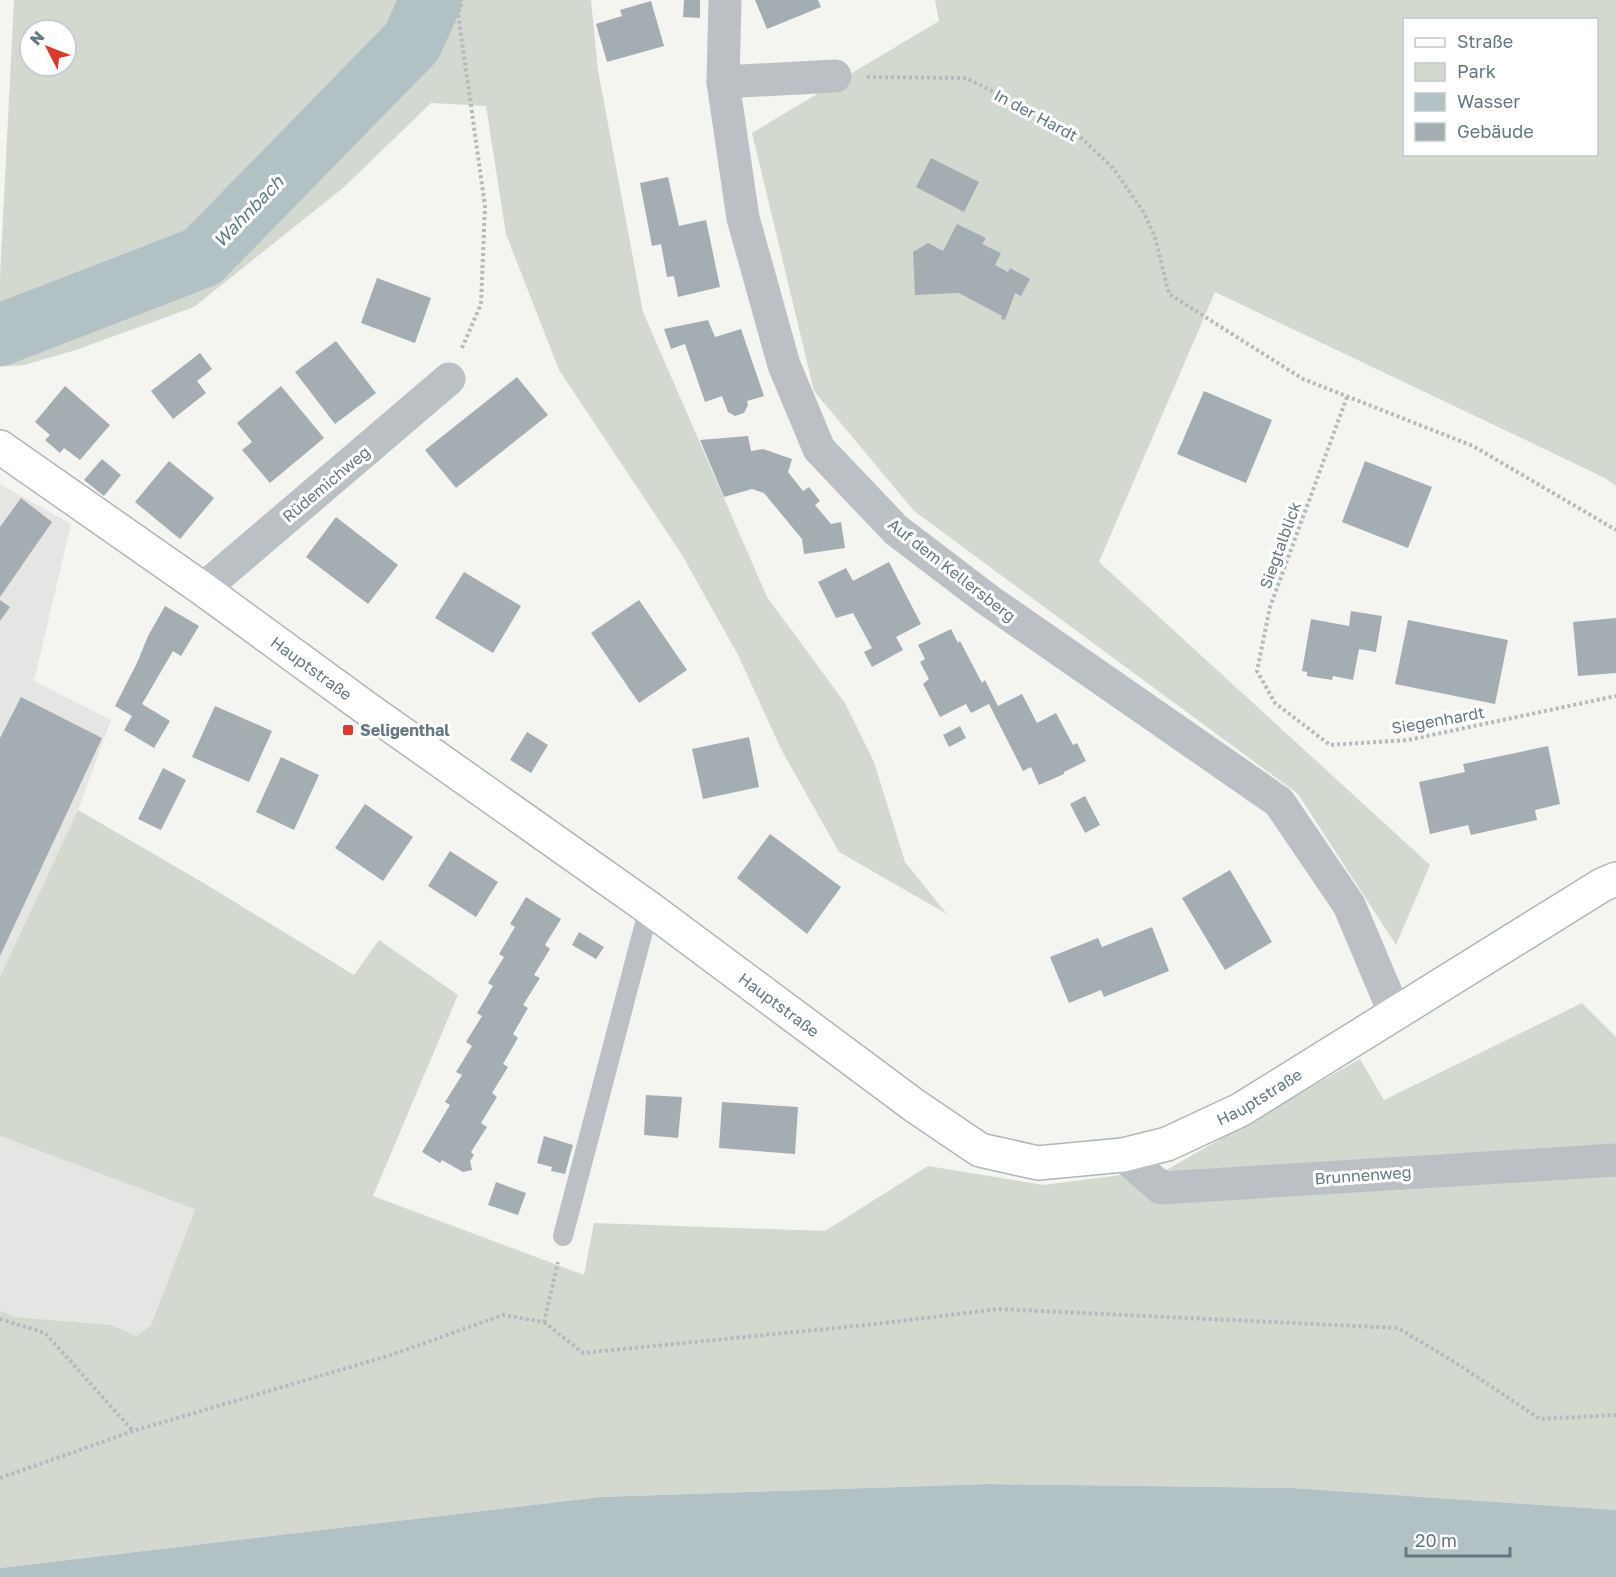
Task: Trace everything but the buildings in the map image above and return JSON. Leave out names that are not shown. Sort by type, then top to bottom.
[{"type":"main road","name":"Hauptstraße","points":[[0,447],[649,908],[915,1106],[980,1150],[1038,1163],[1123,1155],[1167,1144],[1240,1110],[1490,953],[1602,885],[1616,879]]},
{"type":"street","name":"Auf dem Kellersberg","points":[[725,0],[723,82],[743,218],[784,365],[819,449],[905,537],[988,600],[1279,802],[1349,905],[1395,1014]]},
{"type":"street","points":[[723,82],[835,76]]},
{"type":"street","name":"Rüdemichweg","points":[[203,589],[449,379]]},
{"type":"street","name":"Brunnenweg","points":[[1123,1155],[1161,1188],[1616,1160]]},
{"type":"lane","points":[[563,1236],[649,908]]},
{"type":"path","points":[[449,379],[481,304],[482,293],[485,206],[458,12],[463,0]]},
{"type":"path","name":"In der Hardt","points":[[835,76],[966,78],[1076,133],[1113,168],[1143,211],[1155,237],[1169,294],[1303,379],[1347,397]]},
{"type":"path","points":[[1347,397],[1473,446],[1616,530]]},
{"type":"path","name":"Siegtalblick","points":[[1275,703],[1257,671],[1270,607],[1347,397]]},
{"type":"path","name":"Siegenhardt","points":[[1275,703],[1330,745],[1408,740],[1616,696]]},
{"type":"path","points":[[544,1322],[563,1236]]},
{"type":"path","points":[[0,1478],[134,1431],[391,1355],[503,1315],[544,1322],[583,1353],[876,1324],[999,1309],[1398,1328],[1456,1363],[1540,1419],[1616,1415]]},
{"type":"path","points":[[0,1319],[45,1333],[134,1431]]},
{"type":"shaded area","points":[[0,484],[71,524],[34,681],[111,720],[78,810],[0,977]]},
{"type":"shaded area","points":[[0,1136],[195,1208],[151,1325],[135,1336],[112,1325],[16,1317],[0,1311]]},
{"type":"green space","points":[[14,0],[591,0],[598,70],[643,312],[767,597],[845,703],[874,762],[905,862],[947,914],[839,852],[781,749],[738,655],[682,555],[559,370],[506,234],[486,106],[431,103],[343,188],[194,307],[76,350],[24,365],[0,367],[0,277]]},
{"type":"green space","points":[[935,0],[1616,0],[1616,486],[1605,478],[1215,292],[1099,562],[1430,865],[1396,945],[1298,794],[914,511],[814,391],[752,133],[939,21]]},
{"type":"green space","points":[[78,810],[202,882],[354,975],[379,940],[458,995],[373,1196],[584,1275],[594,1223],[825,1231],[928,1166],[1043,1185],[1168,1169],[1360,1059],[1384,1100],[1582,1003],[1616,1037],[1616,1510],[1292,1488],[988,1484],[600,1497],[0,1568],[0,1311],[16,1317],[112,1325],[136,1336],[151,1325],[195,1209],[0,1136],[0,977]]},
{"type":"water","points":[[988,1484],[1292,1488],[1616,1510],[1616,1577],[0,1577],[0,1568],[600,1497]]},
{"type":"waterway","name":"Wahnbach","points":[[0,335],[202,257],[412,42],[431,0]]},
{"type":"place","name":"Seligenthal","points":[[348,730]]}]
